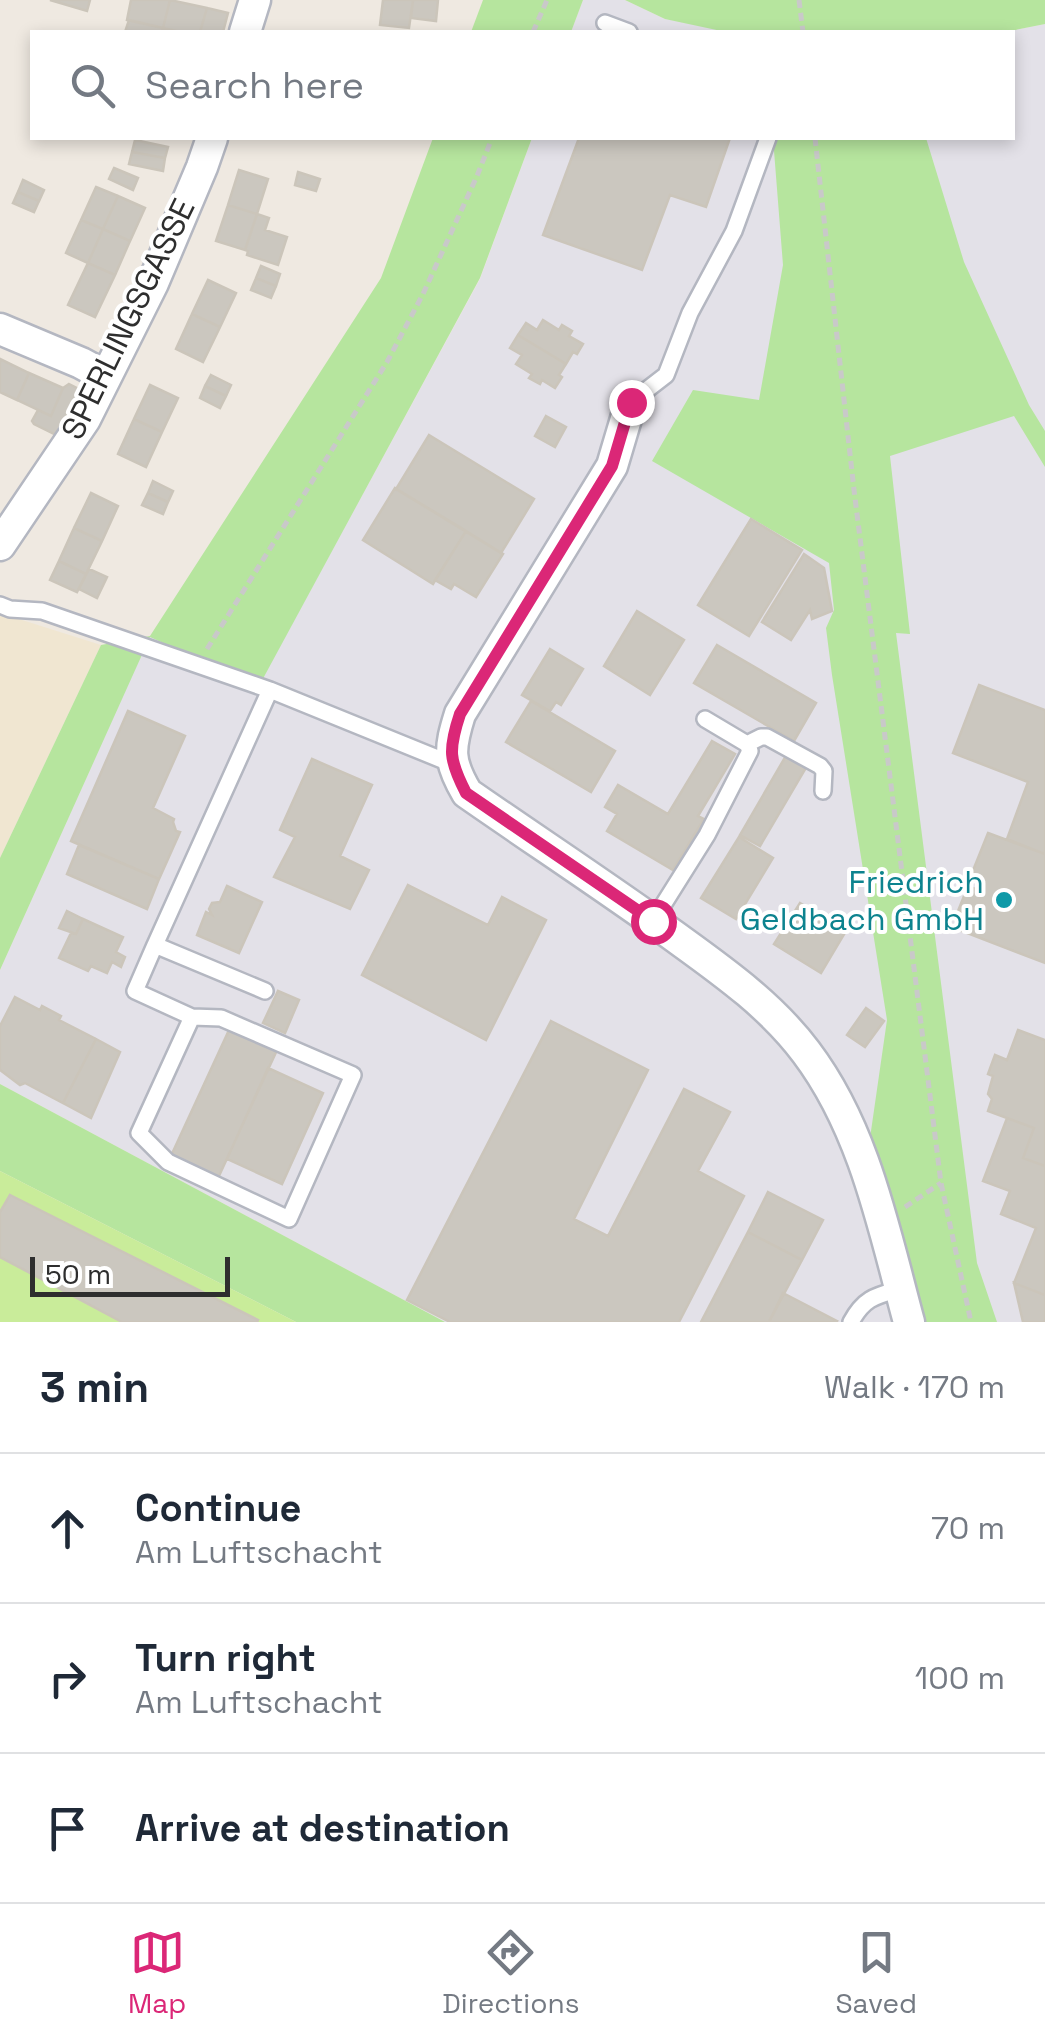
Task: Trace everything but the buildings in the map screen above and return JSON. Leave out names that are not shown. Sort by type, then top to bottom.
[{"type":"street","points":[[246,30],[255,0]]},
{"type":"street","name":"SPERLINGSGASSE","points":[[0,545],[84,419],[154,283],[211,140]]},
{"type":"street","points":[[0,329],[106,376]]},
{"type":"street","points":[[631,402],[612,466],[460,714],[452,738],[452,764],[466,793],[731,977],[807,1052],[853,1136],[909,1322]]},
{"type":"lane","points":[[605,23],[623,30]]},
{"type":"lane","points":[[631,402],[666,375],[690,314],[734,230],[767,140]]},
{"type":"lane","points":[[0,605],[42,611],[270,690],[452,764]]},
{"type":"lane","points":[[192,1018],[140,1133],[168,1162],[289,1219],[353,1076],[221,1018],[192,1018],[135,991],[270,690]]},
{"type":"lane","points":[[653,921],[706,835],[750,751],[748,744],[705,719]]},
{"type":"lane","points":[[748,744],[767,737],[820,766],[824,771],[823,791]]},
{"type":"lane","points":[[155,945],[265,991]]},
{"type":"lane","points":[[851,1322],[863,1302],[900,1288]]},
{"type":"path","points":[[533,30],[547,0]]},
{"type":"path","points":[[799,0],[803,30]]},
{"type":"path","points":[[198,665],[387,362],[423,294],[491,140]]},
{"type":"path","points":[[815,140],[854,490],[941,1182],[971,1322]]},
{"type":"path","points":[[882,1222],[941,1182]]},
{"type":"shaded area","points":[[583,0],[625,0],[665,19],[725,30],[572,30]]},
{"type":"shaded area","points":[[1045,24],[1045,1322],[445,1322],[0,1084],[0,970],[150,636],[259,685],[480,279],[531,140],[1015,140],[1015,30]]},
{"type":"shaded area","points":[[0,613],[101,645],[0,858]]},
{"type":"green space","points":[[483,0],[583,0],[572,30],[472,30]]},
{"type":"green space","points":[[625,0],[1045,0],[1045,24],[1015,30],[717,30],[665,19]]},
{"type":"green space","points":[[432,140],[531,140],[480,278],[259,686],[150,637],[0,970],[0,858],[101,645],[150,636],[381,278]]},
{"type":"green space","points":[[773,140],[927,140],[964,262],[1029,405],[1045,431],[1045,467],[1014,416],[890,456],[910,634],[896,633],[977,1263],[997,1322],[924,1322],[870,1138],[887,1020],[826,628],[834,610],[829,563],[652,461],[693,390],[759,400],[783,265]]},
{"type":"green space","points":[[0,1084],[445,1322],[296,1322],[0,1171]]},
{"type":"green space","points":[[0,1171],[296,1322],[0,1322]]},
{"type":"place","name":"Friedrich Geldbach GmbH","points":[[1004,900]]},
{"type":"route","points":[[631,402],[612,466],[460,714],[452,738],[452,764],[466,793],[653,921]]}]
